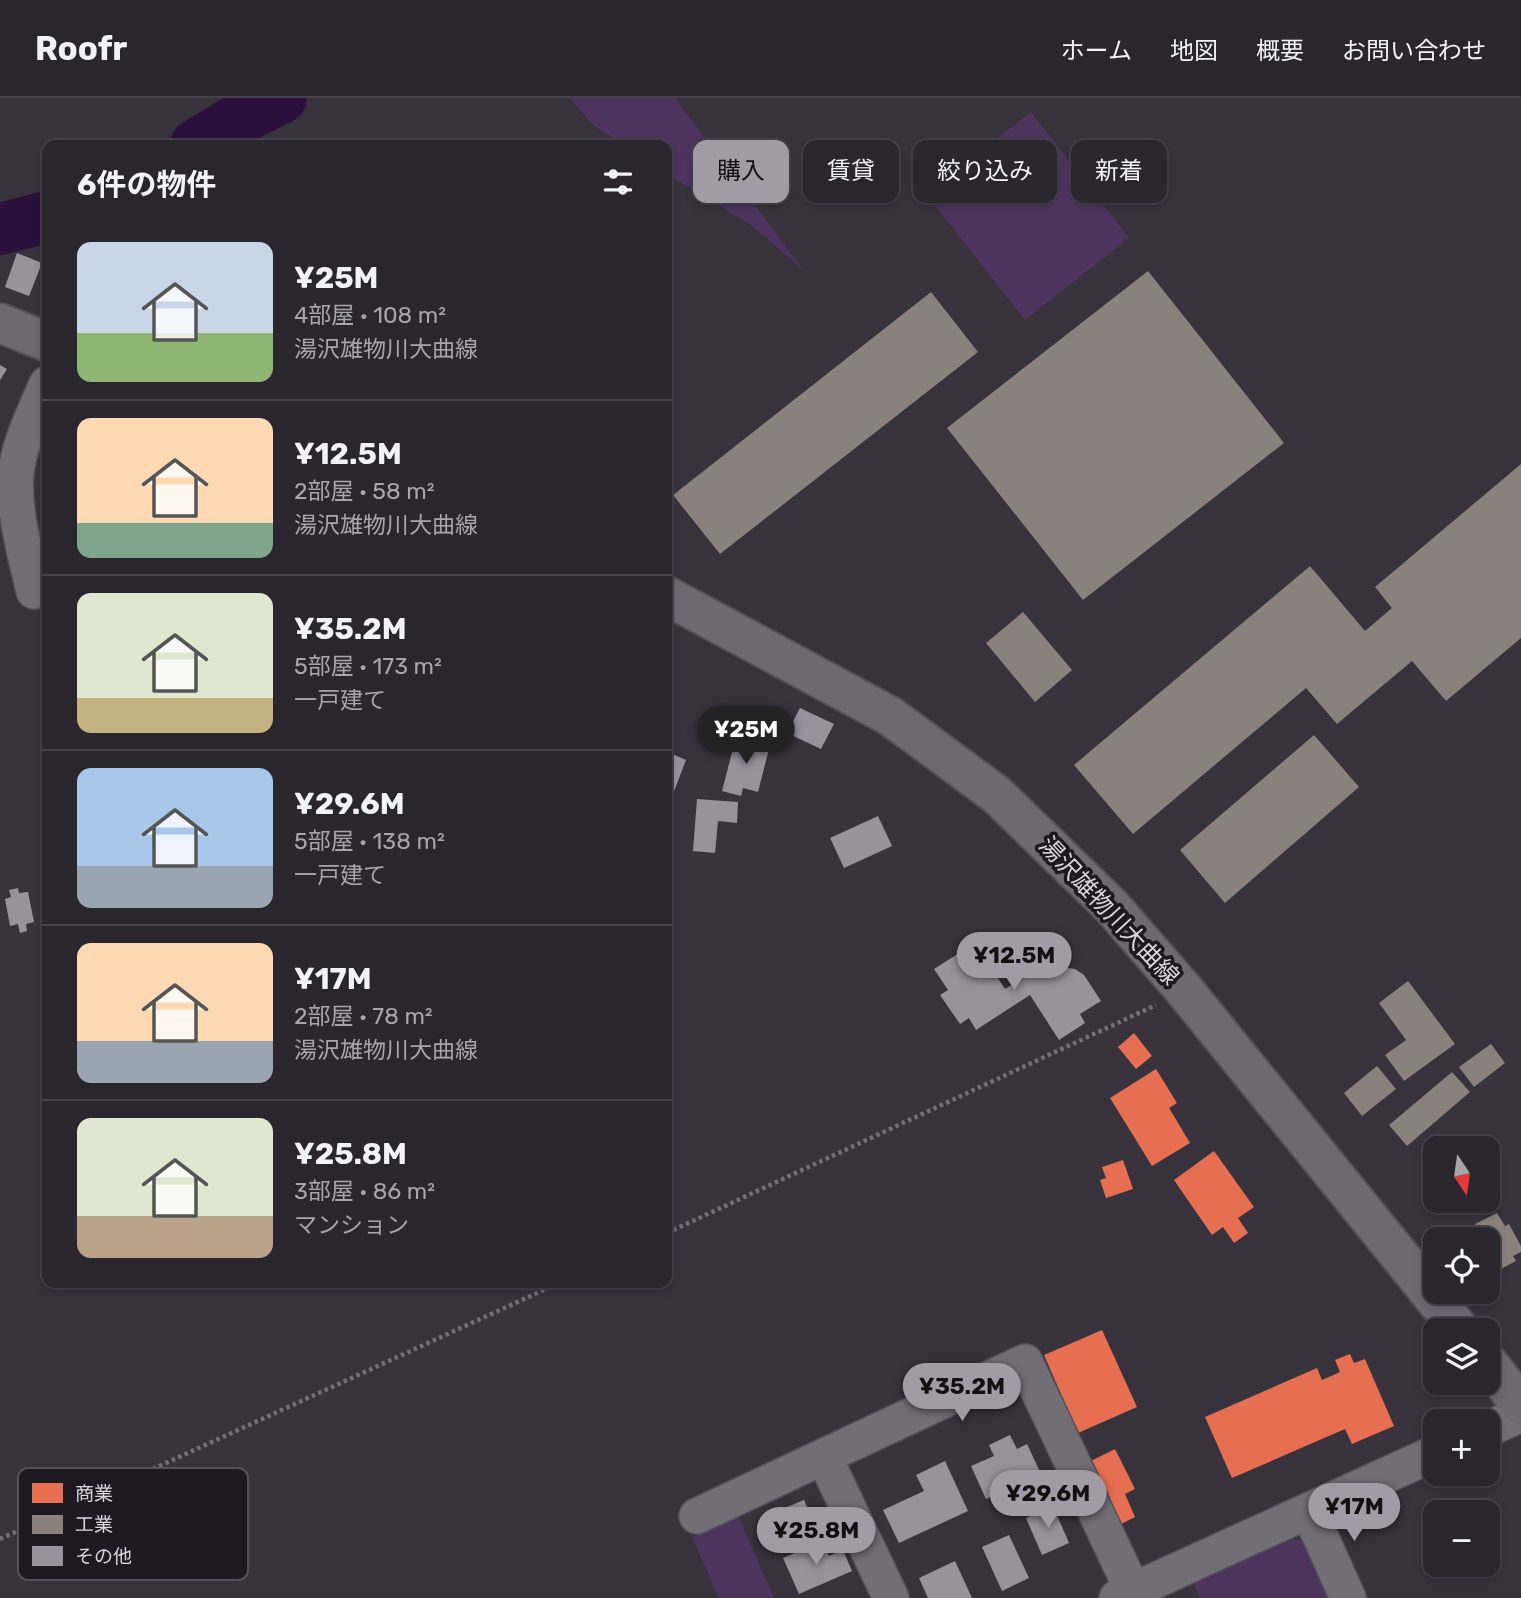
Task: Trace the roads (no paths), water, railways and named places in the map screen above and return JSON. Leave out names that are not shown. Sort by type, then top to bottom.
[{"type":"main road","points":[[0,323],[42,340]]},
{"type":"main road","name":"湯沢雄物川大曲線","points":[[672,599],[890,716],[997,795],[1112,907],[1185,991],[1450,1318]]},
{"type":"main road","points":[[1500,1378],[1521,1405]]},
{"type":"street","points":[[34,592],[20,519],[16,473],[22,443],[42,396]]},
{"type":"street","points":[[697,1516],[1025,1362],[1125,1595],[1423,1459]]},
{"type":"street","points":[[1500,1424],[1521,1414]]},
{"type":"street","points":[[824,1457],[891,1598]]},
{"type":"street","points":[[1309,1511],[1348,1598]]},
{"type":"waterway","points":[[204,140],[281,98]]},
{"type":"waterway","points":[[0,229],[42,218]]}]
